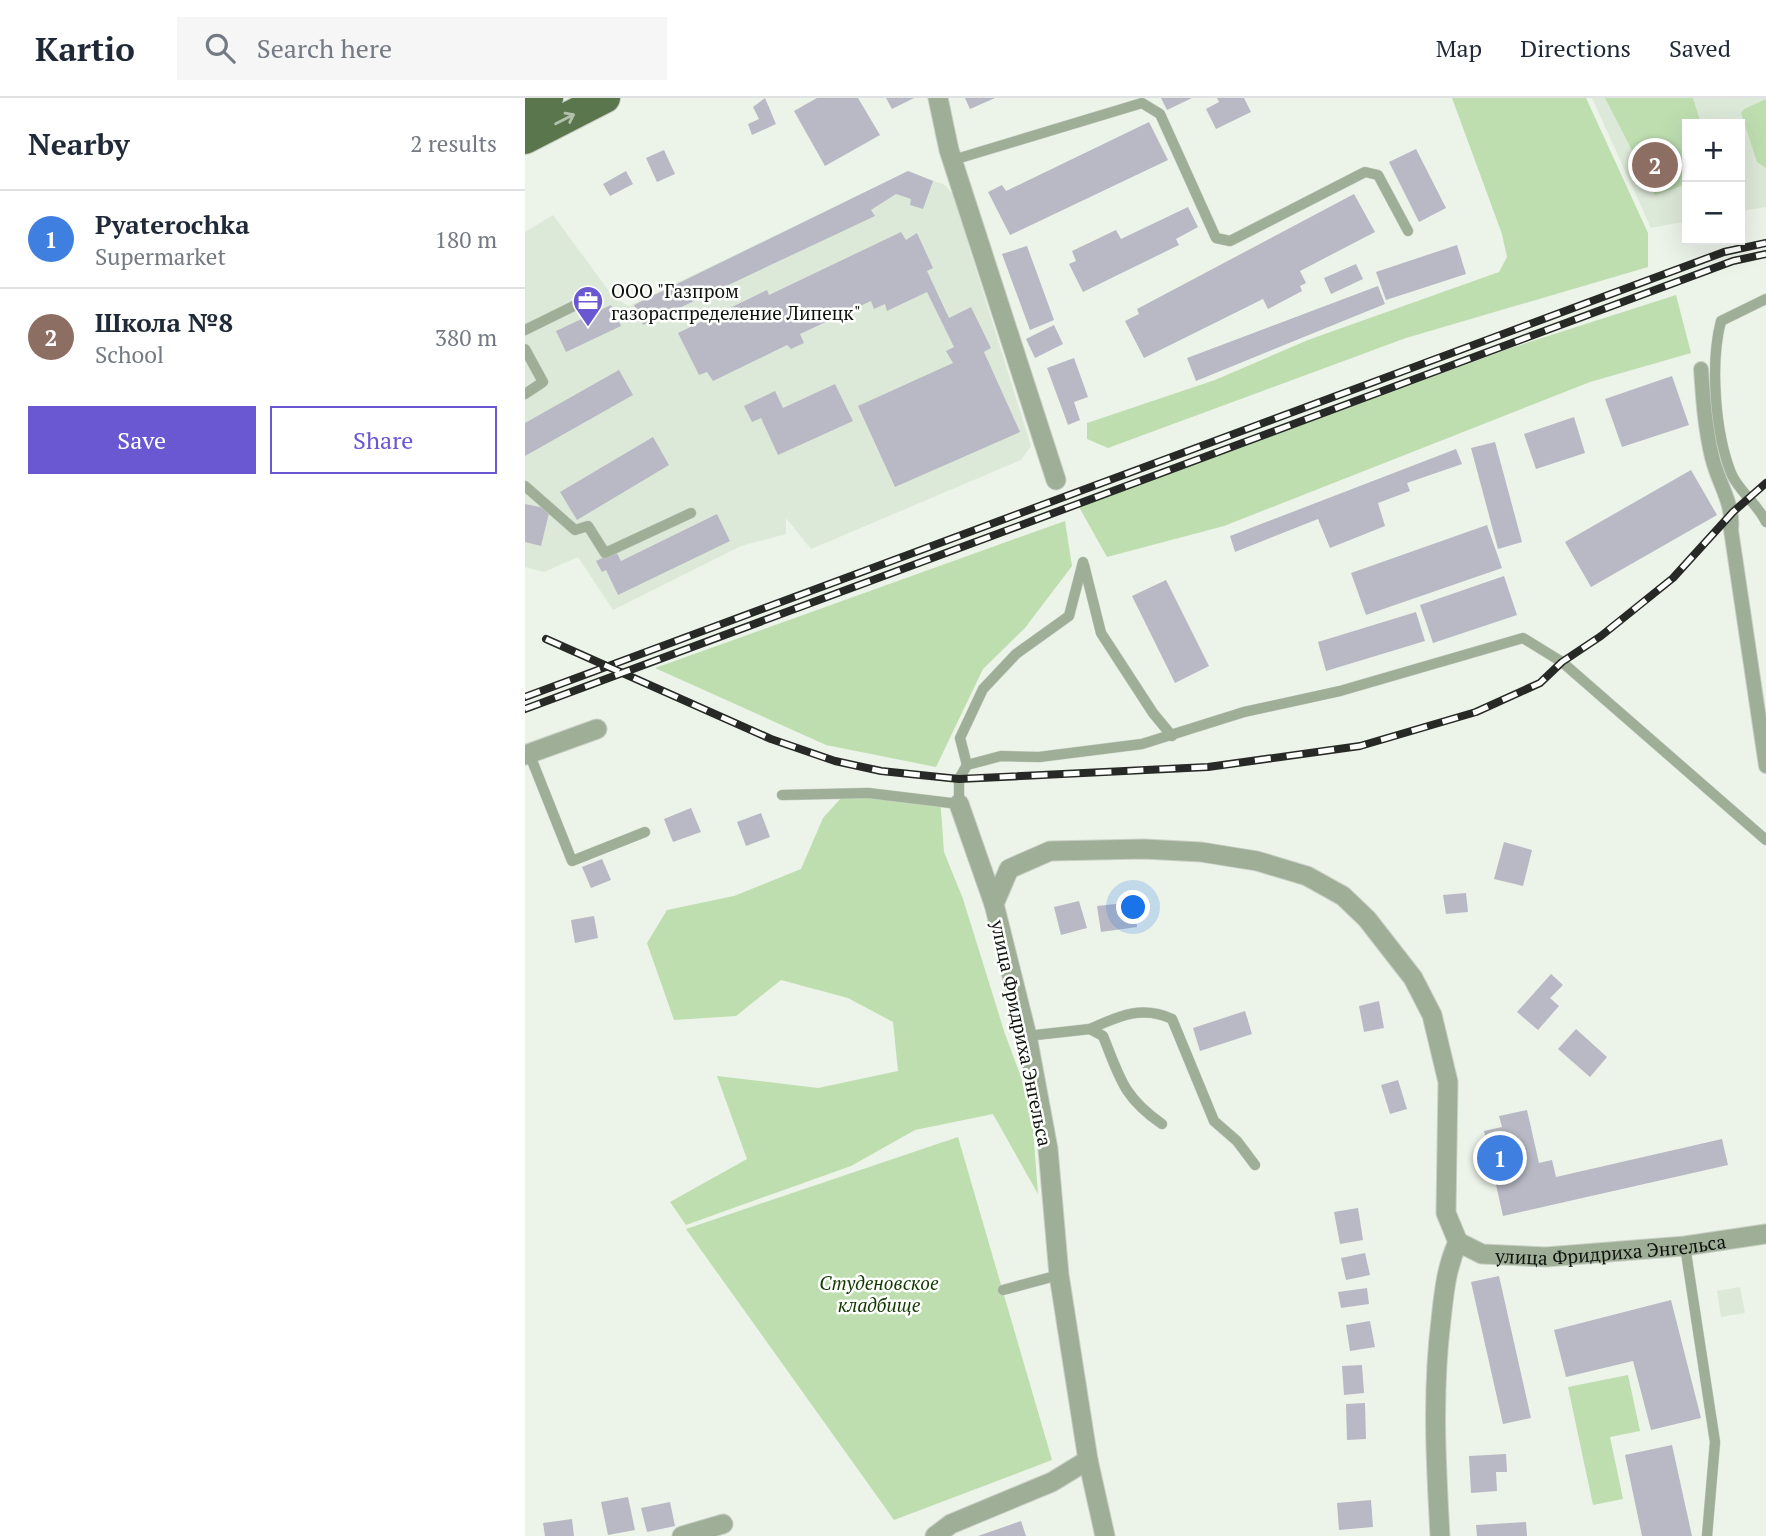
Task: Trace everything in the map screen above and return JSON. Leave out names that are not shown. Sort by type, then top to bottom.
[{"type":"main road","points":[[525,111],[548,98]]},
{"type":"main road","points":[[525,139],[605,98]]},
{"type":"street","points":[[938,98],[953,160],[1056,480]]},
{"type":"street","points":[[1701,369],[1704,420],[1712,460],[1733,512],[1731,530],[1766,766]]},
{"type":"street","points":[[527,754],[597,729]]},
{"type":"street","points":[[959,804],[994,904]]},
{"type":"street","name":"улица Фридриха Энгельса","points":[[1105,1536],[1088,1460],[1059,1275],[1048,1149],[1027,1036],[994,904],[1009,869],[1050,851],[1144,849],[1257,861],[1307,876],[1343,896],[1367,919],[1413,978],[1432,1015],[1448,1082],[1446,1213],[1458,1242],[1482,1254],[1546,1256],[1685,1246],[1766,1234]]},
{"type":"street","points":[[1440,1536],[1435,1451],[1436,1361],[1448,1264],[1458,1242]]},
{"type":"street","points":[[935,1536],[951,1524],[1052,1482],[1088,1460]]},
{"type":"street","points":[[682,1536],[723,1524]]},
{"type":"lane","points":[[953,160],[1142,103],[1160,114],[1216,238],[1230,241],[1365,173],[1378,175],[1408,231]]},
{"type":"lane","points":[[525,330],[592,297]]},
{"type":"lane","points":[[1766,299],[1721,321],[1714,351],[1722,438],[1732,474],[1748,498],[1759,507],[1766,522]]},
{"type":"lane","points":[[525,349],[543,382],[525,394]]},
{"type":"lane","points":[[525,486],[575,530],[588,526],[605,553],[691,513]]},
{"type":"lane","points":[[782,795],[868,793],[959,804],[959,779],[967,765],[960,738],[983,689],[1016,654],[1069,616],[1083,562],[1101,633],[1153,713],[1172,736]]},
{"type":"lane","points":[[967,765],[1000,756],[1039,757],[1115,749],[1172,736],[1244,712],[1340,691],[1523,638],[1562,662],[1766,840]]},
{"type":"lane","points":[[527,754],[572,861],[645,832]]},
{"type":"lane","points":[[1027,1036],[1090,1029],[1133,1011],[1156,1012],[1172,1020],[1214,1121],[1237,1142],[1255,1165]]},
{"type":"lane","points":[[1090,1029],[1103,1035],[1122,1086],[1143,1111],[1162,1124]]},
{"type":"lane","points":[[1685,1246],[1715,1442],[1707,1536]]},
{"type":"lane","points":[[1003,1290],[1059,1275]]},
{"type":"shaded area","points":[[1592,98],[1766,98],[1766,207],[1745,210],[1745,119],[1682,119],[1682,222],[1651,228]]},
{"type":"shaded area","points":[[908,171],[945,185],[953,195],[1031,446],[1021,460],[811,549],[786,518],[786,534],[741,546],[613,610],[578,557],[544,572],[525,567],[525,232],[553,215],[614,298],[629,306]]},
{"type":"shaded area","points":[[1740,1287],[1745,1313],[1721,1317],[1717,1291]]},
{"type":"green space","points":[[1452,98],[1586,98],[1648,233],[1648,267],[1406,338],[1108,448],[1087,439],[1087,423],[1215,380],[1308,340],[1499,272],[1507,257],[1502,234]]},
{"type":"green space","points":[[1605,98],[1693,98],[1699,119],[1682,119],[1682,186],[1655,195]]},
{"type":"green space","points":[[1766,99],[1766,168],[1757,162],[1741,113]]},
{"type":"green space","points":[[1676,295],[1691,353],[1590,382],[1224,526],[1107,557],[1079,507],[1508,349]]},
{"type":"green space","points":[[1065,521],[1072,566],[1025,628],[983,669],[936,767],[826,745],[655,668]]},
{"type":"green space","points":[[940,796],[944,852],[963,899],[1005,1034],[1031,1104],[1038,1194],[993,1114],[915,1130],[851,1166],[686,1225],[670,1202],[747,1159],[717,1076],[818,1088],[898,1071],[893,1022],[848,998],[781,980],[736,1016],[674,1020],[647,943],[667,910],[734,896],[801,869],[823,818],[842,797]]},
{"type":"green space","name":"Студеновское кладбище","points":[[958,1137],[1052,1460],[894,1520],[686,1229]]},
{"type":"green space","points":[[1628,1375],[1640,1431],[1610,1437],[1623,1499],[1593,1505],[1568,1387]]},
{"type":"building","points":[[765,98],[776,124],[752,135],[748,124],[759,119],[753,107]]},
{"type":"building","points":[[817,98],[858,98],[880,135],[825,166],[794,111]]},
{"type":"building","points":[[886,98],[914,98],[892,109]]},
{"type":"building","points":[[965,98],[995,98],[970,109]]},
{"type":"building","points":[[1161,98],[1192,98],[1167,110]]},
{"type":"building","points":[[1217,98],[1244,98],[1251,112],[1216,129],[1206,109],[1219,102]]},
{"type":"building","points":[[1149,122],[1168,160],[1010,235],[988,192],[1002,185],[1006,191]]},
{"type":"building","points":[[1416,149],[1446,208],[1419,222],[1389,162]]},
{"type":"building","points":[[664,150],[675,174],[657,182],[646,158]]},
{"type":"building","points":[[626,171],[633,184],[610,196],[603,184]]},
{"type":"building","points":[[908,171],[933,181],[923,209],[910,205],[911,199],[896,194],[871,210],[875,216],[643,325],[634,305]]},
{"type":"building","points":[[1354,194],[1375,232],[1300,271],[1306,283],[1300,286],[1302,291],[1268,309],[1263,299],[1144,358],[1125,321],[1139,314],[1137,309]]},
{"type":"building","points":[[1188,207],[1198,227],[1176,239],[1179,245],[1083,292],[1069,264],[1076,261],[1072,251],[1116,230],[1121,239]]},
{"type":"building","points":[[901,232],[906,240],[917,233],[933,268],[927,271],[949,318],[971,307],[991,348],[984,352],[1020,432],[895,487],[858,406],[953,363],[946,351],[954,347],[927,292],[887,311],[885,304],[874,309],[871,301],[800,334],[804,343],[791,349],[787,345],[713,381],[707,372],[699,375],[678,333],[767,290],[769,295]]},
{"type":"building","points":[[1457,245],[1466,274],[1386,300],[1376,272]]},
{"type":"building","points":[[1027,246],[1054,320],[1030,330],[1002,254]]},
{"type":"building","points":[[1356,264],[1363,279],[1331,294],[1324,278]]},
{"type":"building","points":[[1378,286],[1385,304],[1196,381],[1187,358]]},
{"type":"building","name":"ООО \"Газпром газораспределение Липецк\"","points":[[611,305],[621,326],[566,352],[556,331]]},
{"type":"building","points":[[1054,325],[1063,344],[1035,358],[1026,339]]},
{"type":"building","points":[[1074,358],[1088,397],[1074,402],[1080,420],[1068,425],[1047,368]]},
{"type":"building","points":[[619,370],[633,395],[525,456],[525,423]]},
{"type":"building","points":[[1672,376],[1689,425],[1622,447],[1605,399]]},
{"type":"building","points":[[835,384],[853,421],[778,455],[761,418],[752,422],[744,406],[775,391],[783,408]]},
{"type":"building","points":[[1574,417],[1585,453],[1536,469],[1524,434]]},
{"type":"building","points":[[653,437],[669,465],[577,520],[560,492]]},
{"type":"building","points":[[1495,442],[1522,542],[1498,549],[1471,448]]},
{"type":"building","points":[[1456,449],[1462,464],[1407,483],[1410,491],[1378,503],[1385,526],[1330,548],[1318,519],[1235,552],[1230,536]]},
{"type":"building","points":[[1691,470],[1717,515],[1591,587],[1565,542]]},
{"type":"building","points":[[525,504],[550,509],[541,546],[525,542]]},
{"type":"building","points":[[717,514],[730,541],[618,595],[606,570],[602,572],[596,561],[616,551],[621,561]]},
{"type":"building","points":[[1487,525],[1502,568],[1366,615],[1351,573]]},
{"type":"building","points":[[1504,576],[1517,615],[1433,643],[1420,605]]},
{"type":"building","points":[[1166,580],[1209,666],[1175,683],[1132,596]]},
{"type":"building","points":[[1416,612],[1425,641],[1326,671],[1318,642]]},
{"type":"building","points":[[691,808],[701,832],[673,842],[664,819]]},
{"type":"building","points":[[761,813],[770,837],[746,846],[737,822]]},
{"type":"building","points":[[1504,842],[1532,850],[1523,886],[1494,879]]},
{"type":"building","points":[[602,859],[611,880],[591,888],[582,867]]},
{"type":"building","points":[[1466,893],[1468,912],[1446,914],[1443,895]]},
{"type":"building","points":[[1079,901],[1087,928],[1061,935],[1054,907]]},
{"type":"building","points":[[1134,902],[1137,927],[1101,932],[1097,906]]},
{"type":"building","points":[[594,916],[598,938],[575,943],[571,920]]},
{"type":"building","points":[[1551,974],[1563,985],[1550,998],[1559,1006],[1538,1030],[1517,1012]]},
{"type":"building","points":[[1379,1001],[1384,1028],[1364,1032],[1359,1006]]},
{"type":"building","points":[[1245,1011],[1252,1034],[1200,1051],[1193,1028]]},
{"type":"building","points":[[1576,1029],[1607,1057],[1590,1077],[1558,1049]]},
{"type":"building","points":[[1398,1080],[1407,1109],[1390,1114],[1381,1085]]},
{"type":"building","points":[[1527,1110],[1539,1163],[1552,1160],[1556,1177],[1722,1139],[1728,1165],[1503,1216],[1484,1131],[1502,1127],[1499,1116]]},
{"type":"building","points":[[1358,1208],[1363,1240],[1340,1244],[1334,1212]]},
{"type":"building","points":[[1365,1253],[1370,1275],[1346,1280],[1341,1258]]},
{"type":"building","points":[[1499,1276],[1531,1418],[1503,1424],[1471,1282]]},
{"type":"building","points":[[1367,1288],[1369,1304],[1341,1308],[1338,1292]]},
{"type":"building","points":[[1671,1300],[1701,1418],[1651,1430],[1633,1361],[1566,1377],[1554,1330]]},
{"type":"building","points":[[1370,1321],[1375,1347],[1350,1351],[1346,1325]]},
{"type":"building","points":[[1362,1365],[1364,1393],[1344,1395],[1342,1366]]},
{"type":"building","points":[[1365,1403],[1366,1439],[1347,1440],[1346,1404]]},
{"type":"building","points":[[1672,1445],[1692,1536],[1642,1536],[1625,1455]]},
{"type":"building","points":[[1506,1454],[1507,1472],[1496,1472],[1497,1491],[1471,1493],[1469,1456]]},
{"type":"building","points":[[628,1497],[635,1530],[608,1535],[601,1502]]},
{"type":"building","points":[[1371,1500],[1373,1527],[1339,1530],[1337,1503]]},
{"type":"building","points":[[670,1502],[675,1526],[647,1532],[641,1508]]},
{"type":"building","points":[[572,1519],[574,1536],[545,1536],[543,1523]]},
{"type":"building","points":[[1021,1521],[1026,1536],[978,1536]]},
{"type":"building","points":[[1526,1522],[1527,1536],[1477,1536],[1476,1525]]},
{"type":"railway","points":[[525,697],[1724,252],[1766,243]]},
{"type":"railway","points":[[525,709],[1733,261],[1766,254]]},
{"type":"railway","points":[[546,639],[771,739],[835,761],[881,771],[959,779],[1208,767],[1360,746],[1476,712],[1540,683],[1562,662],[1601,636],[1673,578],[1733,512],[1766,483]]},
{"type":"place","name":"Школа №8","points":[[1655,165]]},
{"type":"place","name":"ООО \"Газпром газораспределение Липецк\"","points":[[588,328]]},
{"type":"place","name":"Pyaterochka","points":[[1500,1158]]}]
